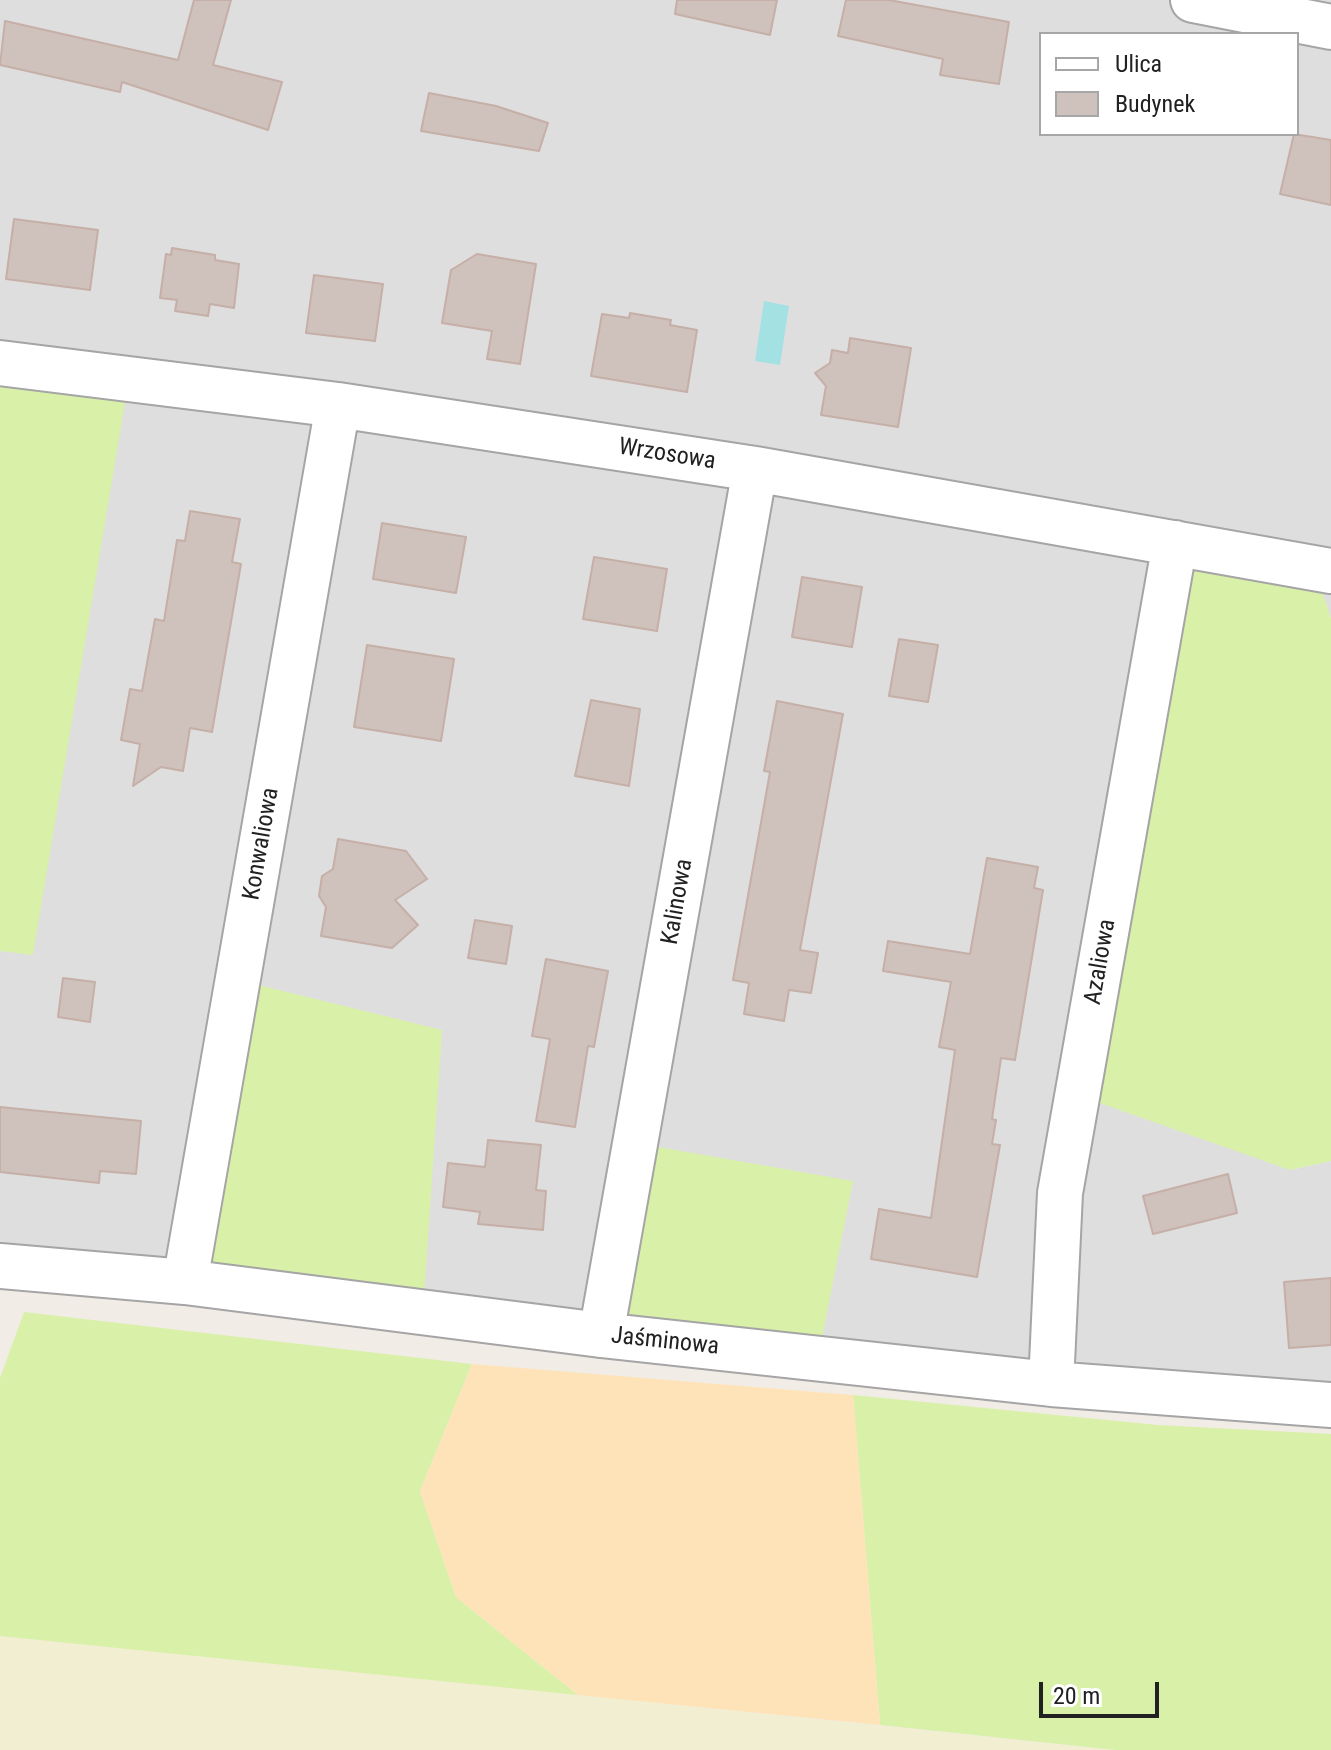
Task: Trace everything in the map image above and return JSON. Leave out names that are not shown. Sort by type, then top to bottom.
[{"type":"street","points":[[1193,0],[1331,27]]},
{"type":"street","name":"Wrzosowa","points":[[0,363],[338,405],[755,469],[1331,571]]},
{"type":"street","name":"Konwaliowa","points":[[185,1282],[338,405]]},
{"type":"street","name":"Kalinowa","points":[[601,1335],[755,469]]},
{"type":"street","name":"Azaliowa","points":[[1051,1384],[1060,1193],[1175,543]]},
{"type":"street","name":"Jaśminowa","points":[[0,1266],[185,1282],[601,1335],[1051,1384],[1331,1405]]},
{"type":"shaded area","points":[[0,0],[1331,0],[1331,618],[1313,568],[1290,1170],[1331,1161],[1331,1405],[601,1335],[185,1282],[0,1268]]},
{"type":"shaded area","points":[[0,1636],[411,1677],[1115,1750],[0,1750]]},
{"type":"green space","points":[[0,363],[129,379],[33,955],[0,951]]},
{"type":"green space","points":[[1175,543],[1314,568],[1331,618],[1331,1161],[1290,1170],[1077,1095]]},
{"type":"green space","points":[[238,980],[442,1030],[423,1312],[185,1282]]},
{"type":"green space","points":[[635,1143],[853,1181],[818,1358],[601,1335]]},
{"type":"green space","points":[[24,1312],[472,1364],[420,1491],[456,1597],[578,1695],[0,1636],[0,1378]]},
{"type":"green space","points":[[853,1395],[1158,1425],[1331,1434],[1331,1750],[1115,1750],[880,1725]]},
{"type":"sand","points":[[472,1364],[853,1395],[880,1725],[578,1695],[456,1597],[420,1491]]},
{"type":"water","points":[[764,301],[789,306],[780,365],[755,361]]},
{"type":"building","points":[[194,0],[231,0],[213,65],[282,82],[268,130],[122,82],[120,92],[0,65],[5,21],[178,60]]},
{"type":"building","points":[[677,0],[777,0],[770,35],[675,14]]},
{"type":"building","points":[[846,0],[889,0],[1009,22],[999,84],[940,75],[943,59],[838,36]]},
{"type":"building","points":[[429,93],[496,106],[548,123],[539,151],[421,131]]},
{"type":"building","points":[[1294,136],[1331,140],[1331,205],[1280,194]]},
{"type":"building","points":[[14,219],[98,230],[90,290],[6,279]]},
{"type":"building","points":[[172,248],[215,255],[215,260],[239,264],[234,308],[210,304],[208,316],[175,311],[177,300],[160,298],[166,254],[171,255]]},
{"type":"building","points":[[477,254],[536,264],[520,364],[487,359],[492,331],[442,323],[451,270]]},
{"type":"building","points":[[314,275],[383,284],[375,341],[306,333]]},
{"type":"building","points":[[630,313],[671,320],[670,325],[697,330],[687,392],[591,376],[602,314],[629,318]]},
{"type":"building","points":[[850,338],[911,348],[898,427],[821,415],[826,386],[815,373],[830,363],[832,350],[848,353]]},
{"type":"building","points":[[190,511],[240,519],[232,562],[241,564],[212,732],[190,728],[183,771],[161,767],[133,786],[140,744],[121,740],[130,689],[142,691],[155,619],[164,621],[177,540],[185,541]]},
{"type":"building","points":[[382,523],[466,537],[456,593],[373,579]]},
{"type":"building","points":[[594,557],[667,569],[657,631],[583,619]]},
{"type":"building","points":[[802,577],[862,587],[852,647],[792,637]]},
{"type":"building","points":[[899,639],[938,645],[928,702],[889,696]]},
{"type":"building","points":[[367,645],[454,659],[441,741],[354,727]]},
{"type":"building","points":[[591,700],[640,709],[629,786],[575,776]]},
{"type":"building","points":[[777,701],[843,714],[800,950],[818,953],[811,993],[789,990],[784,1021],[744,1014],[749,983],[733,980],[770,772],[764,771]]},
{"type":"building","points":[[338,839],[406,851],[427,879],[395,900],[418,925],[392,948],[321,936],[326,907],[319,896],[322,876],[333,869]]},
{"type":"building","points":[[987,858],[1038,867],[1034,888],[1043,890],[1015,1060],[1001,1058],[992,1119],[996,1120],[992,1144],[1000,1145],[977,1277],[871,1259],[879,1209],[931,1218],[955,1050],[939,1047],[951,982],[883,971],[888,941],[970,954]]},
{"type":"building","points":[[475,920],[512,926],[506,964],[468,958]]},
{"type":"building","points":[[546,959],[608,971],[594,1047],[588,1046],[575,1127],[536,1121],[550,1039],[532,1036]]},
{"type":"building","points":[[63,978],[95,982],[90,1022],[58,1017]]},
{"type":"building","points":[[0,1107],[141,1121],[136,1174],[100,1171],[99,1183],[0,1172]]},
{"type":"building","points":[[488,1140],[541,1145],[536,1190],[546,1191],[543,1230],[478,1224],[480,1212],[443,1207],[448,1163],[485,1167]]},
{"type":"building","points":[[1228,1174],[1237,1213],[1153,1234],[1143,1196]]},
{"type":"building","points":[[1331,1278],[1331,1345],[1289,1348],[1284,1282]]}]
